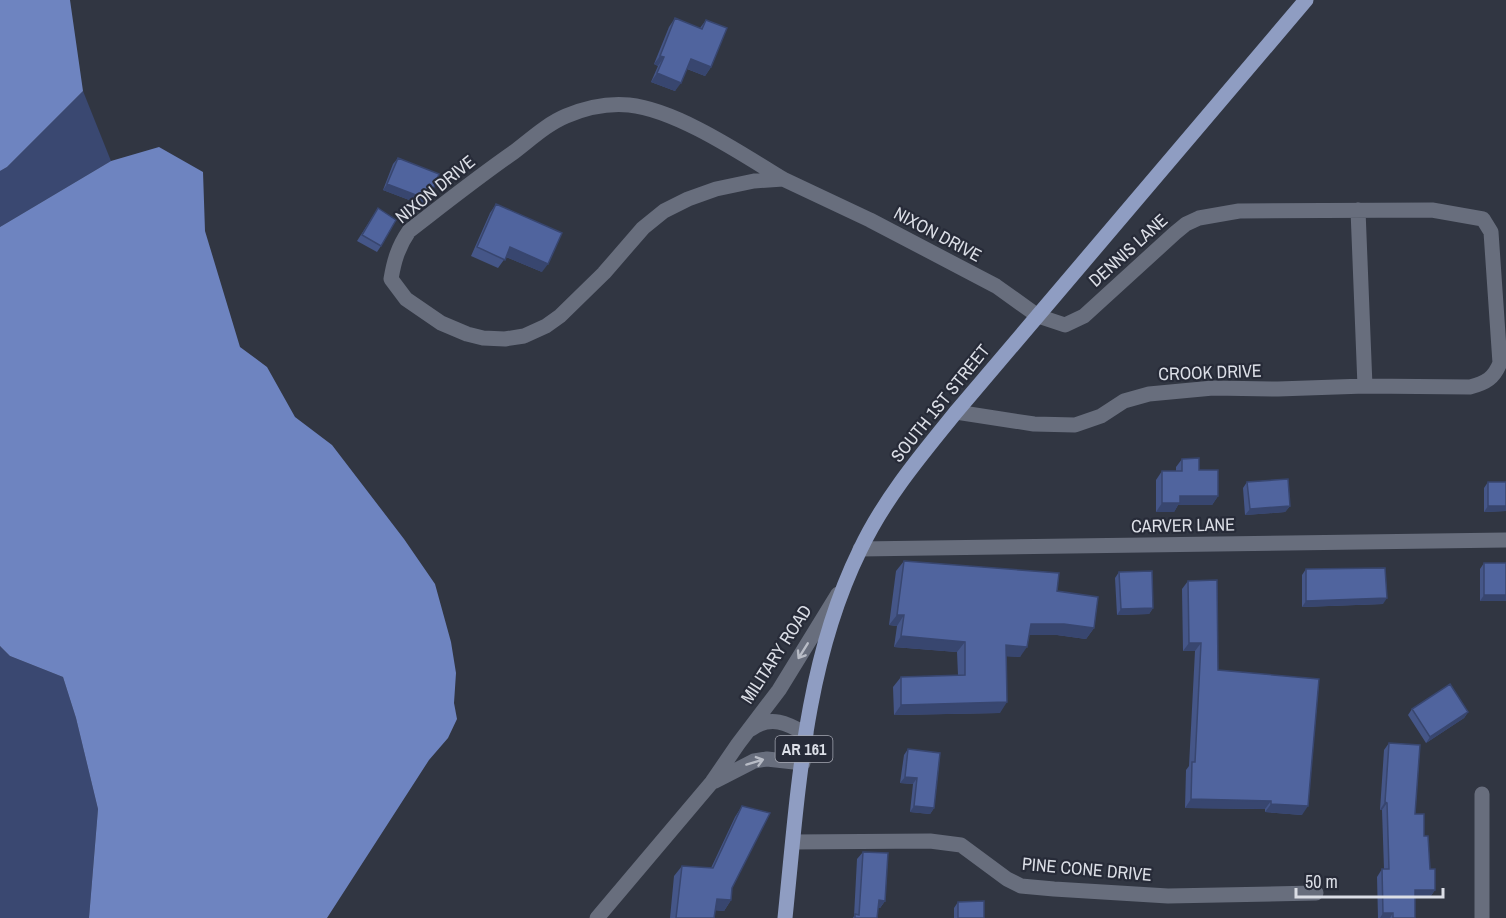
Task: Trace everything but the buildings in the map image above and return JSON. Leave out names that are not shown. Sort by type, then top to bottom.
[{"type":"main road","name":"SOUTH 1ST STREET","points":[[785,918],[802,763],[820,657],[844,584],[879,515],[919,457],[956,411],[1306,0]]},
{"type":"street","name":"NIXON DRIVE","points":[[783,179],[754,181],[716,189],[664,211],[643,228],[604,273],[560,316],[546,326],[524,336],[505,339],[483,338],[441,323],[406,299],[392,279],[394,260],[401,242],[409,231],[553,123],[589,108],[613,105],[651,109],[730,147],[783,179],[870,220],[996,286],[1038,316]]},
{"type":"street","points":[[1358,210],[1365,386]]},
{"type":"street","name":"DENNIS LANE","points":[[1038,316],[1065,325],[1084,316],[1175,233],[1186,224],[1199,218],[1239,211],[1432,210],[1483,219],[1491,232],[1500,363],[1495,375],[1484,384],[1470,387],[1365,386]]},
{"type":"street","name":"CROOK DRIVE","points":[[956,411],[1034,424],[1075,424],[1101,416],[1124,401],[1149,394],[1213,388],[1278,389],[1365,386]]},
{"type":"street","name":"CARVER LANE","points":[[860,549],[1506,540]]},
{"type":"street","name":"MILITARY ROAD","points":[[597,918],[712,782],[779,690],[844,584]]},
{"type":"street","name":"MILITARY ROAD","points":[[738,744],[752,728],[764,722],[788,723],[806,734]]},
{"type":"street","name":"MILITARY ROAD","points":[[712,782],[754,761],[767,759],[802,763]]},
{"type":"street","points":[[1482,794],[1482,918]]},
{"type":"street","name":"PINE CONE DRIVE","points":[[793,842],[930,841],[961,845],[1007,879],[1021,886],[1054,890],[1168,896],[1316,893]]},
{"type":"shaded area","points":[[0,0],[70,0],[83,91],[7,167],[0,171]]},
{"type":"shaded area","points":[[83,91],[111,161],[0,227],[0,171],[7,167]]},
{"type":"shaded area","points":[[159,147],[203,172],[205,231],[240,347],[267,367],[295,417],[332,445],[404,539],[435,584],[451,642],[456,673],[454,703],[457,719],[448,738],[429,760],[327,918],[89,918],[98,809],[76,718],[63,677],[10,656],[0,646],[0,227],[111,161]]},
{"type":"shaded area","points":[[0,646],[10,656],[63,677],[76,718],[98,809],[89,918],[0,918]]}]
